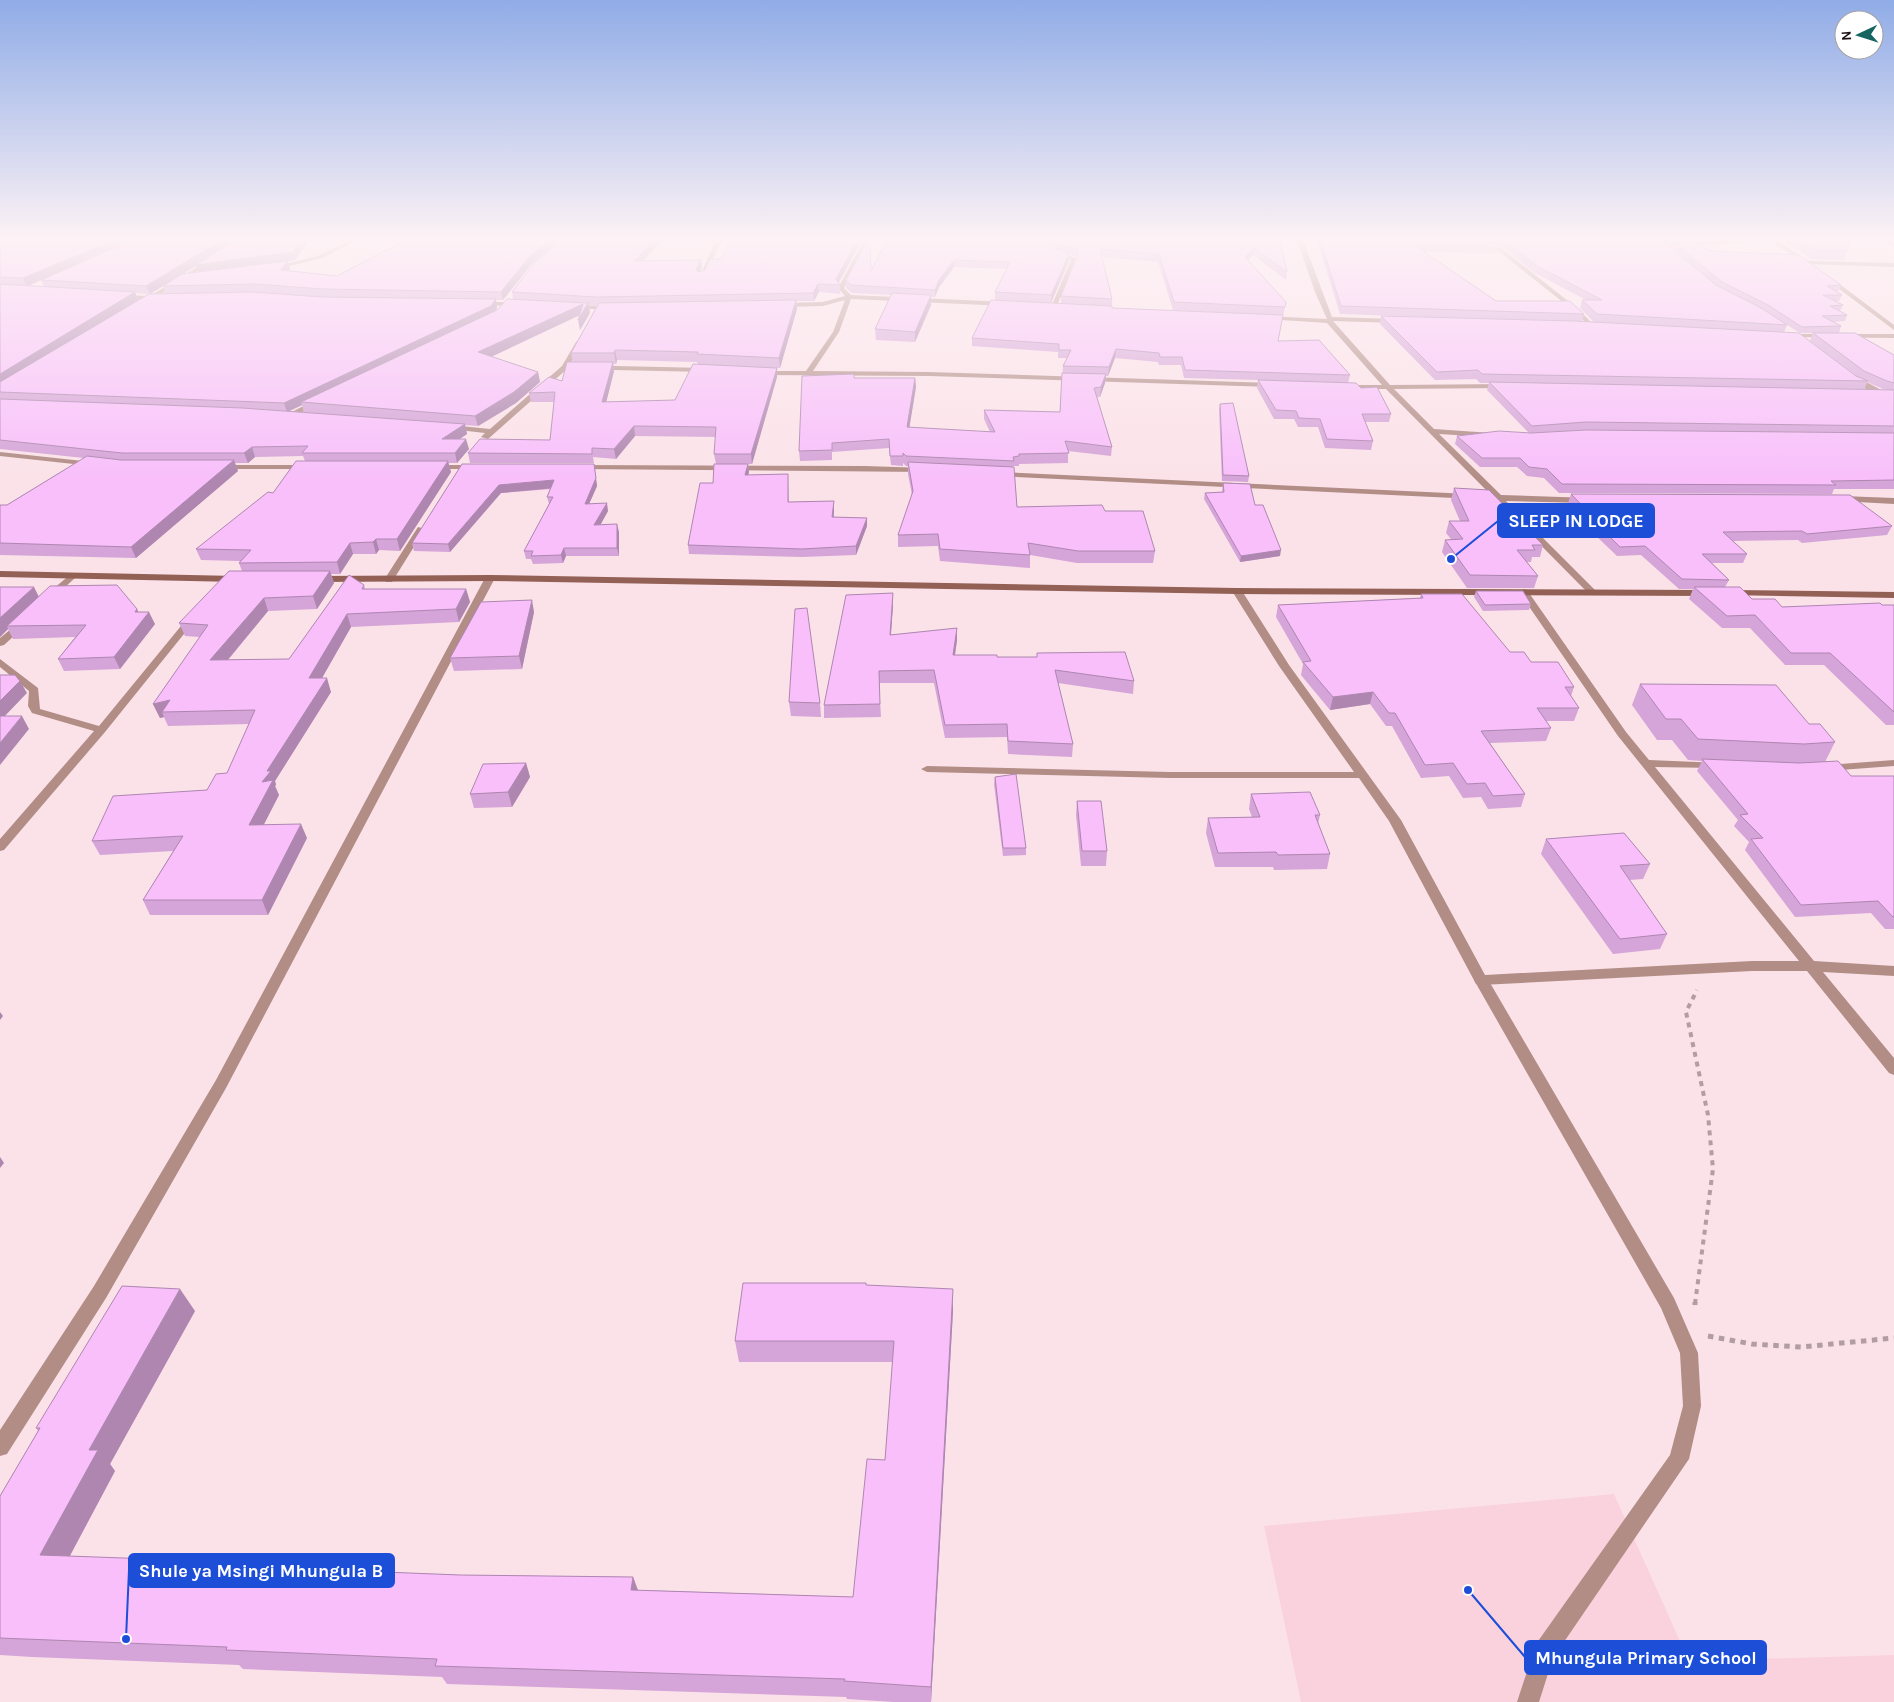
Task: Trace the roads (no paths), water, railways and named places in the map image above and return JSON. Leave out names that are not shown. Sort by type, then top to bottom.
[{"type":"main road","points":[[0,574],[243,579]]},
{"type":"main road","points":[[311,579],[490,578],[1237,591],[1894,595]]},
{"type":"street","points":[[808,373],[836,332],[841,319]]},
{"type":"street","points":[[1310,319],[1407,322]]},
{"type":"street","points":[[1585,319],[1592,326]]},
{"type":"street","points":[[1883,319],[1894,328]]},
{"type":"street","points":[[1330,320],[1389,388],[1501,498],[1592,592]]},
{"type":"street","points":[[1582,326],[1602,326]]},
{"type":"street","points":[[1784,328],[1805,342]]},
{"type":"street","points":[[479,445],[490,431],[565,367],[584,331]]},
{"type":"street","points":[[1778,336],[1894,336]]},
{"type":"street","points":[[565,367],[718,370]]},
{"type":"street","points":[[1842,371],[1884,395],[1894,404]]},
{"type":"street","points":[[753,372],[929,374],[1281,385]]},
{"type":"street","points":[[1340,386],[1389,388],[1513,386]]},
{"type":"street","points":[[1864,394],[1894,395]]},
{"type":"street","points":[[288,416],[322,400]]},
{"type":"street","points":[[279,415],[305,416]]},
{"type":"street","points":[[443,426],[490,431]]},
{"type":"street","points":[[1432,431],[1501,436]]},
{"type":"street","points":[[0,454],[97,465]]},
{"type":"street","points":[[456,474],[464,463]]},
{"type":"street","points":[[422,467],[464,463],[491,466]]},
{"type":"street","points":[[214,467],[312,467]]},
{"type":"street","points":[[570,467],[865,468],[934,471]]},
{"type":"street","points":[[994,474],[1501,498],[1597,500]]},
{"type":"street","points":[[1831,499],[1894,501]]},
{"type":"street","points":[[389,580],[425,523]]},
{"type":"street","points":[[43,603],[72,576]]},
{"type":"street","points":[[0,1447],[100,1292],[220,1084],[490,578]]},
{"type":"street","points":[[215,590],[224,579]]},
{"type":"street","points":[[1237,591],[1284,666],[1395,820],[1481,980],[1668,1304],[1689,1353],[1692,1406],[1679,1459],[1544,1652],[1528,1702]]},
{"type":"street","points":[[1524,592],[1562,644],[1597,700],[1894,1069]]},
{"type":"street","points":[[0,847],[101,730],[198,611]]},
{"type":"street","points":[[0,643],[29,616]]},
{"type":"street","points":[[0,662],[34,690],[33,706],[36,710],[101,730]]},
{"type":"street","points":[[1646,763],[1734,766]]},
{"type":"street","points":[[1817,769],[1894,763]]},
{"type":"street","points":[[927,768],[1170,775],[1363,775]]},
{"type":"street","points":[[1481,980],[1714,968],[1810,966],[1894,971]]},
{"type":"place","name":"SLEEP IN LODGE","points":[[1451,559]]},
{"type":"place","name":"Mhungula Primary School","points":[[1468,1590]]},
{"type":"place","name":"Shule ya Msingi Mhungula B","points":[[126,1639]]}]
